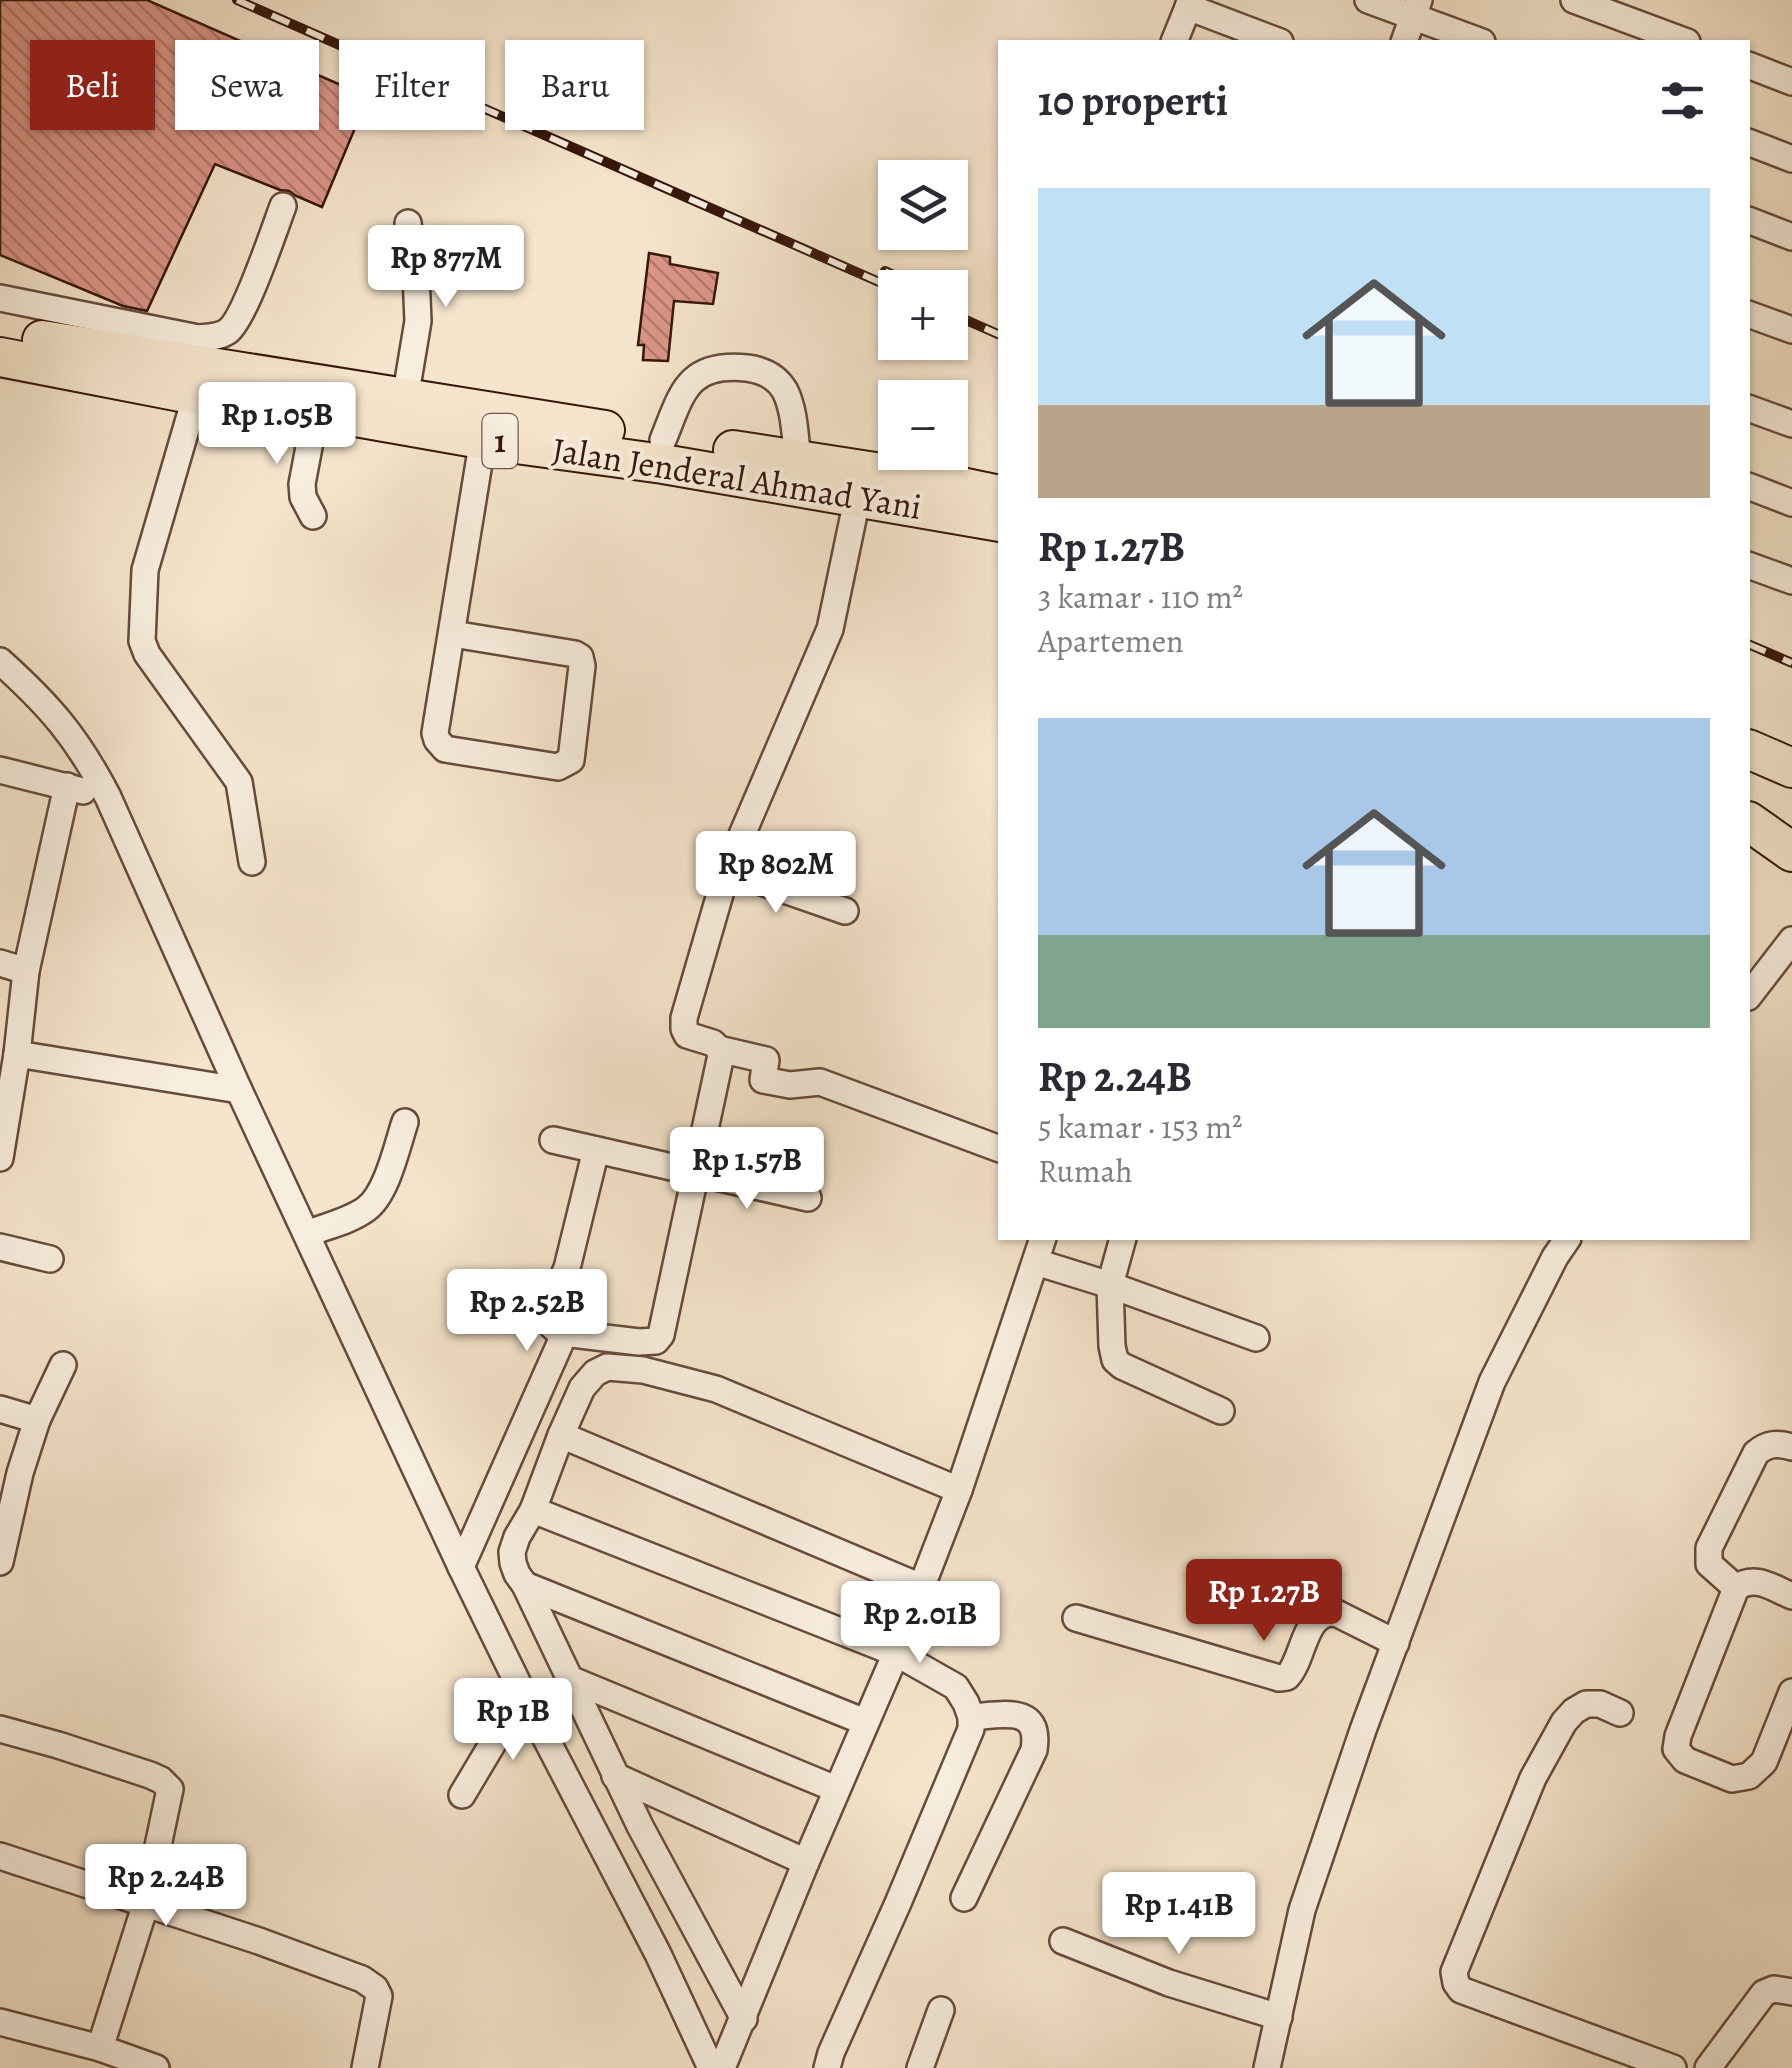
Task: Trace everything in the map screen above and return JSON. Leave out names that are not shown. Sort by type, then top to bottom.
[{"type":"highway","name":"Jalan Jenderal Ahmad Yani","points":[[0,334],[405,399],[485,425],[663,464],[998,522]]},
{"type":"highway","name":"Jalan Jenderal Ahmad Yani","points":[[0,357],[196,395],[316,410],[663,440],[998,495]]},
{"type":"highway","points":[[1750,750],[1792,768]]},
{"type":"highway","points":[[1750,823],[1792,852]]},
{"type":"street","points":[[1368,0],[1416,8],[1478,40]]},
{"type":"street","points":[[1574,0],[1682,40]]},
{"type":"street","points":[[1175,40],[1190,4],[1275,40]]},
{"type":"street","points":[[1405,40],[1416,8]]},
{"type":"street","points":[[1750,66],[1792,82]]},
{"type":"street","points":[[1750,143],[1792,159]]},
{"type":"street","points":[[0,298],[198,338],[226,333],[236,324],[283,206]]},
{"type":"street","points":[[1750,221],[1792,237]]},
{"type":"street","points":[[405,399],[418,321],[408,222]]},
{"type":"street","points":[[1750,315],[1792,330]]},
{"type":"street","points":[[663,440],[681,394],[694,379],[709,370],[755,369],[777,379],[787,395],[798,460]]},
{"type":"street","points":[[196,395],[146,562],[142,641],[147,654],[239,782],[252,862]]},
{"type":"street","points":[[1750,409],[1792,424]]},
{"type":"street","points":[[312,516],[302,484],[316,410]]},
{"type":"street","points":[[453,634],[575,654],[580,658],[571,760],[567,764],[558,767],[445,749],[435,733],[485,425]]},
{"type":"street","points":[[1750,487],[1792,503]]},
{"type":"street","points":[[596,1150],[568,1268],[547,1314],[553,1327],[562,1333],[656,1341],[661,1335],[721,1054],[713,1043],[688,1035],[684,1018],[727,870],[830,629],[858,496]]},
{"type":"street","points":[[1750,566],[1792,581]]},
{"type":"street","points":[[0,661],[52,710],[90,763],[108,797],[460,1567],[658,1954],[711,2068]]},
{"type":"street","points":[[0,770],[108,797]]},
{"type":"street","points":[[0,1158],[26,971],[67,786]]},
{"type":"street","points":[[727,870],[844,911]]},
{"type":"street","points":[[1750,994],[1792,940]]},
{"type":"street","points":[[0,963],[26,971]]},
{"type":"street","points":[[719,1049],[766,1060],[763,1080],[790,1085],[820,1082],[998,1149]]},
{"type":"street","points":[[17,1054],[239,1090]]},
{"type":"street","points":[[307,1234],[352,1217],[374,1202],[382,1190],[405,1122]]},
{"type":"street","points":[[552,1140],[808,1198]]},
{"type":"street","points":[[1122,1240],[1110,1285],[1115,1360],[1221,1411]]},
{"type":"street","points":[[1267,2068],[1302,1910],[1339,1797],[1492,1382],[1567,1240]]},
{"type":"street","points":[[0,1247],[50,1258]]},
{"type":"street","points":[[722,2068],[896,1653],[959,1490],[1040,1250],[1110,1285],[1256,1338]]},
{"type":"street","points":[[460,1567],[551,1368],[562,1333]]},
{"type":"street","points":[[0,1562],[20,1473],[63,1364]]},
{"type":"street","points":[[744,2019],[640,1826],[517,1574],[512,1552],[517,1537],[533,1510],[582,1388],[594,1373],[607,1367],[643,1370],[716,1390],[959,1490]]},
{"type":"street","points":[[0,1410],[38,1420]]},
{"type":"street","points":[[561,1434],[921,1587]]},
{"type":"street","points":[[1736,1588],[1709,1564],[1709,1548],[1756,1453],[1765,1445],[1792,1447]]},
{"type":"street","points":[[533,1510],[896,1653],[956,1687],[966,1703],[971,1729],[827,2068]]},
{"type":"street","points":[[1792,1596],[1754,1580],[1736,1588],[1675,1744],[1678,1754],[1732,1779],[1749,1776],[1764,1762],[1792,1692]]},
{"type":"street","points":[[525,1585],[865,1722]]},
{"type":"street","points":[[1076,1618],[1279,1678],[1287,1677],[1294,1669],[1311,1625],[1326,1612],[1336,1613],[1396,1643]]},
{"type":"street","points":[[570,1680],[836,1789]]},
{"type":"street","points":[[462,1795],[502,1728],[527,1702]]},
{"type":"street","points":[[1620,1713],[1600,1704],[1586,1704],[1564,1722],[1533,1778],[1454,1972],[1461,1990],[1673,2068]]},
{"type":"street","points":[[964,1898],[1034,1750],[1036,1737],[1027,1719],[1015,1714],[971,1717]]},
{"type":"street","points":[[0,1728],[150,1776],[168,1785],[171,1794],[146,1903],[100,2048]]},
{"type":"street","points":[[615,1776],[806,1862]]},
{"type":"street","points":[[0,1856],[362,1979],[379,1996],[365,2068]]},
{"type":"street","points":[[1063,1941],[1169,1983],[1279,2017]]},
{"type":"street","points":[[1708,2068],[1764,1994],[1774,1989],[1792,1992]]},
{"type":"street","points":[[920,2068],[940,2010]]},
{"type":"street","points":[[0,2022],[100,2048],[156,2068]]},
{"type":"building","points":[[0,0],[147,0],[238,40],[175,40],[175,130],[319,130],[319,75],[339,84],[339,130],[354,130],[322,207],[215,164],[147,311],[123,306],[0,255]]},
{"type":"building","points":[[649,253],[670,257],[670,264],[718,273],[713,304],[674,301],[668,361],[643,360],[644,345],[638,345]]},
{"type":"railway","points":[[237,0],[878,282]]},
{"type":"railway","points":[[968,321],[998,334]]},
{"type":"railway","points":[[1750,645],[1792,663]]}]
